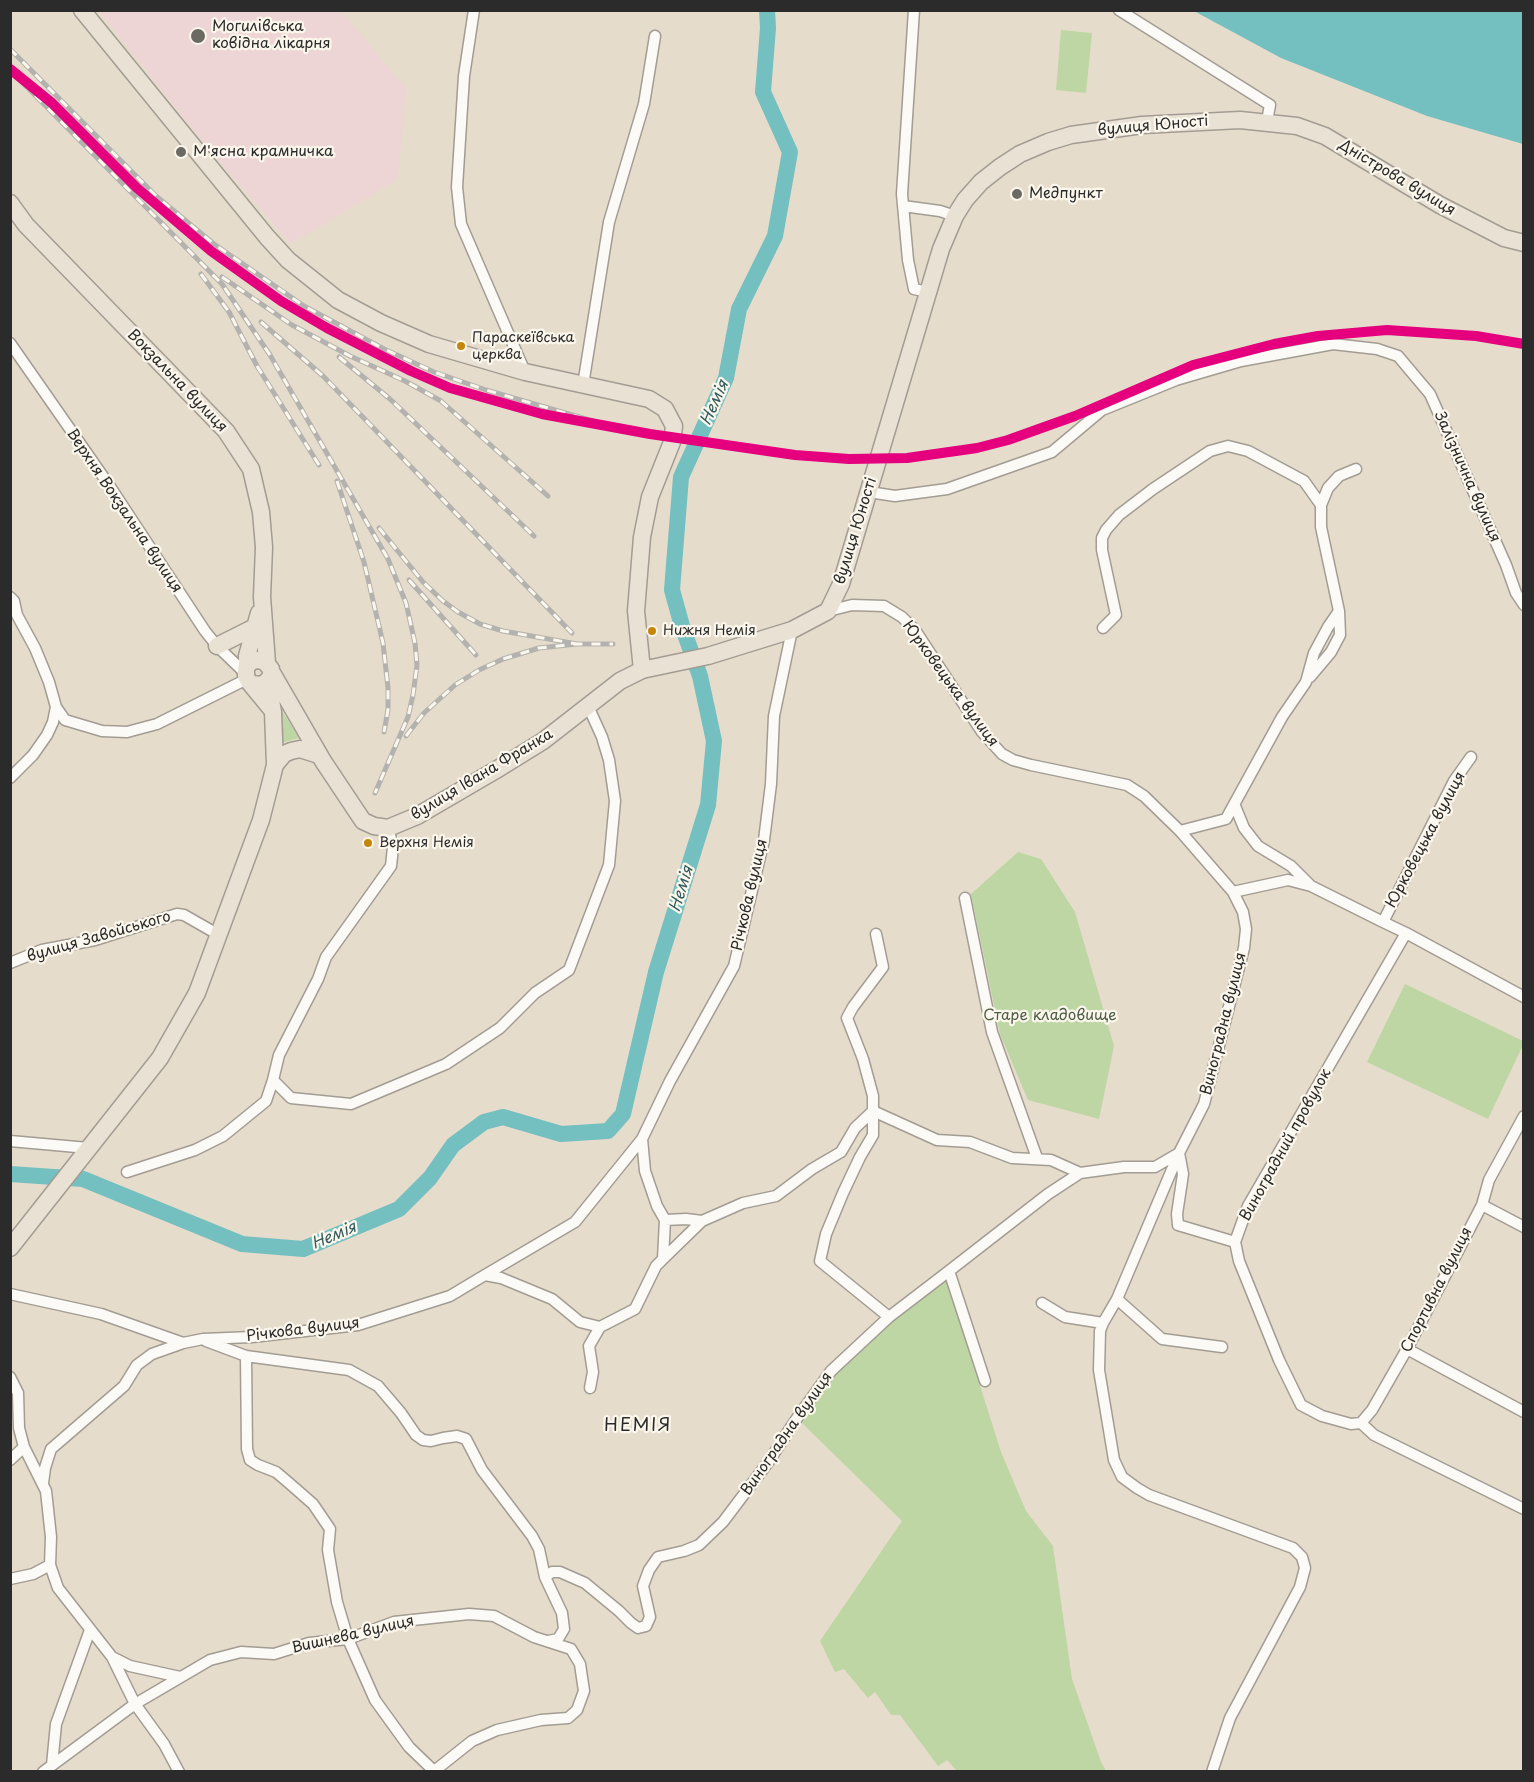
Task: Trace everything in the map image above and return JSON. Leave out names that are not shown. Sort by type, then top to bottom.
[{"type":"main road","points":[[82,10],[288,260],[338,300],[381,323],[429,344],[525,372],[649,399],[665,409],[674,426],[672,442],[650,497],[642,537],[636,611],[642,670]]},
{"type":"main road","name":"вулиця Юності","points":[[828,611],[842,584],[870,492],[885,432],[941,249],[955,216],[970,194],[1000,167],[1020,154],[1071,135],[1142,125],[1240,120],[1268,121]]},
{"type":"main road","name":"Дністрова вулиця","points":[[1268,121],[1297,126],[1325,136],[1440,205],[1504,238],[1524,243]]},
{"type":"main road","name":"Вокзальна вулиця","points":[[10,202],[26,225],[226,431],[250,469],[261,512],[264,546],[258,677]]},
{"type":"main road","name":"Вокзальна вулиця","points":[[262,597],[248,656],[258,677],[291,705],[319,755],[363,821],[374,826],[388,828]]},
{"type":"main road","points":[[792,630],[828,611]]},
{"type":"main road","points":[[216,646],[255,627]]},
{"type":"main road","name":"вулиця Івана Франка","points":[[388,828],[417,816],[543,741],[620,681],[642,670],[708,656],[792,630]]},
{"type":"main road","points":[[10,1248],[160,1058],[197,993],[261,820],[275,765],[273,712],[258,677]]},
{"type":"main road","points":[[275,765],[284,754],[291,751],[300,749],[319,755]]},
{"type":"street","points":[[474,10],[464,76],[457,187],[461,224],[525,372]]},
{"type":"street","points":[[914,10],[902,194],[908,260],[914,289],[928,292]]},
{"type":"street","points":[[1119,10],[1270,105],[1268,121]]},
{"type":"street","points":[[583,385],[609,222],[645,104],[655,36]]},
{"type":"street","points":[[903,206],[940,211],[955,216]]},
{"type":"street","name":"Верхня Вокзальна вулиця","points":[[10,343],[109,485],[216,646],[258,677]]},
{"type":"street","name":"Залізнична вулиця","points":[[870,492],[895,496],[947,489],[1052,452],[1102,410],[1176,380],[1241,361],[1333,344],[1377,349],[1398,356],[1430,394],[1506,565],[1516,593],[1524,605]]},
{"type":"street","points":[[1103,628],[1116,615],[1102,550],[1102,538],[1106,530],[1119,514],[1210,451],[1228,446],[1248,451],[1304,481],[1321,505]]},
{"type":"street","points":[[1180,831],[1226,819],[1282,717],[1306,682],[1331,652],[1340,634],[1339,611],[1321,527],[1321,505],[1328,488],[1339,476],[1356,469]]},
{"type":"street","points":[[10,597],[14,601],[17,615],[46,674],[56,707],[65,720],[102,731],[127,732],[157,724],[258,677]]},
{"type":"street","name":"Юрковецька вулиця","points":[[828,611],[852,605],[884,606],[902,616],[915,630],[982,732],[1002,754],[1013,760],[1127,785],[1144,796],[1180,831],[1233,892],[1288,880],[1311,886],[1406,933],[1524,997]]},
{"type":"street","name":"Річкова вулиця","points":[[43,1484],[51,1449],[124,1386],[137,1365],[152,1354],[183,1343],[203,1340],[358,1325],[450,1296],[575,1222],[642,1139],[670,1081],[734,966],[764,840],[771,784],[774,716],[792,630]]},
{"type":"street","points":[[273,1080],[291,1098],[351,1104],[446,1064],[500,1028],[535,993],[569,970],[609,865],[615,801],[609,760],[602,737],[588,706]]},
{"type":"street","points":[[10,778],[33,755],[47,735],[56,707]]},
{"type":"street","name":"Юрковецька вулиця","points":[[1383,922],[1454,781],[1471,758]]},
{"type":"street","name":"Юрковецька вулиця","points":[[1234,806],[1244,828],[1258,846],[1291,866],[1311,886]]},
{"type":"street","points":[[127,1172],[195,1150],[223,1136],[266,1101],[279,1055],[318,979],[326,957],[391,866],[393,848],[388,828]]},
{"type":"street","name":"Виноградна вулиця","points":[[1103,1323],[1117,1299],[1179,1153],[1204,1104],[1244,948],[1246,929],[1243,912],[1233,892]]},
{"type":"street","points":[[965,898],[992,1032],[1037,1158]]},
{"type":"street","name":"вулиця Завойського","points":[[10,963],[42,950],[95,940],[177,914],[184,915],[219,935]]},
{"type":"street","name":"Виноградний провулок","points":[[1235,1242],[1248,1206],[1406,933]]},
{"type":"street","points":[[876,934],[883,967],[847,1018],[863,1059],[873,1096],[873,1135],[843,1193],[826,1234],[820,1261],[889,1317]]},
{"type":"street","points":[[873,1111],[937,1140],[970,1142],[1012,1158],[1051,1160],[1080,1173]]},
{"type":"street","points":[[590,1388],[593,1372],[589,1346],[600,1327],[634,1309],[656,1266],[663,1259],[702,1221],[743,1203],[776,1196],[812,1169],[841,1152],[855,1128],[873,1111]]},
{"type":"street","name":"Спортивна вулиця","points":[[1361,1423],[1372,1410],[1407,1349],[1482,1205],[1489,1180],[1503,1152],[1524,1116]]},
{"type":"street","points":[[642,1139],[645,1171],[657,1206],[665,1220],[663,1259]]},
{"type":"street","points":[[10,1141],[88,1148]]},
{"type":"street","points":[[1179,1153],[1183,1174],[1178,1206],[1178,1225],[1235,1242],[1239,1261],[1279,1360],[1301,1405],[1322,1416],[1351,1424],[1361,1423],[1374,1435],[1524,1509]]},
{"type":"street","name":"Виноградна вулиця","points":[[545,1577],[552,1572],[571,1576],[585,1583],[638,1628],[646,1626],[650,1617],[643,1586],[649,1570],[658,1557],[699,1545],[723,1522],[769,1461],[831,1371],[889,1317],[1048,1194],[1080,1173],[1124,1167],[1155,1167],[1179,1153]]},
{"type":"street","points":[[1482,1205],[1524,1227]]},
{"type":"street","points":[[665,1220],[702,1221]]},
{"type":"street","points":[[949,1271],[984,1381]]},
{"type":"street","points":[[485,1275],[501,1278],[544,1295],[580,1323],[600,1327]]},
{"type":"street","name":"Річкова вулиця","points":[[10,1294],[101,1314],[183,1343]]},
{"type":"street","points":[[1117,1299],[1162,1340],[1222,1347]]},
{"type":"street","points":[[1042,1303],[1065,1317],[1103,1323],[1100,1331],[1099,1370],[1114,1460],[1122,1477],[1149,1495],[1293,1548],[1302,1557],[1305,1568],[1300,1587],[1230,1718],[1212,1772]]},
{"type":"street","points":[[203,1340],[246,1356],[349,1370],[378,1386],[416,1435],[423,1440],[431,1442],[443,1437],[457,1436],[466,1439],[482,1470],[532,1536],[539,1549],[545,1577],[562,1613],[564,1629],[558,1639],[548,1641]]},
{"type":"street","points":[[1407,1349],[1524,1412]]},
{"type":"street","points":[[246,1356],[247,1449],[250,1460],[276,1472],[289,1483],[313,1504],[330,1528],[330,1561],[337,1602],[348,1639],[375,1700],[409,1747],[434,1771]]},
{"type":"street","points":[[10,1377],[18,1393],[19,1428],[24,1447],[46,1491],[51,1537],[50,1565],[58,1588],[112,1657],[135,1704],[164,1744],[179,1772]]},
{"type":"street","points":[[10,1460],[24,1447]]},
{"type":"street","points":[[10,1579],[33,1574],[50,1565]]},
{"type":"street","name":"Вишнева вулиця","points":[[48,1768],[135,1704],[210,1660],[240,1652],[274,1654],[309,1643],[348,1639],[394,1622],[469,1614],[494,1616],[534,1637],[570,1649],[580,1664],[584,1691],[577,1710],[568,1718],[541,1720],[497,1730],[472,1741],[434,1771]]},
{"type":"street","points":[[48,1768],[56,1724],[90,1630]]},
{"type":"street","points":[[112,1657],[130,1666],[180,1677]]},
{"type":"shaded area","points":[[99,11],[341,11],[406,88],[398,179],[291,244],[202,141]]},
{"type":"green space","points":[[1061,30],[1092,33],[1086,93],[1056,90]]},
{"type":"green space","points":[[277,703],[299,738],[281,743]]},
{"type":"green space","name":"Старе кладовище","points":[[1018,852],[1041,859],[1075,912],[1114,1046],[1099,1119],[1028,1100],[1000,1034],[971,894]]},
{"type":"green space","points":[[1405,984],[1523,1041],[1488,1119],[1367,1062]]},
{"type":"green space","points":[[946,1278],[1001,1452],[1026,1511],[1053,1546],[1072,1679],[1106,1771],[957,1771],[947,1760],[938,1766],[900,1715],[891,1715],[875,1692],[868,1698],[844,1669],[835,1672],[820,1641],[902,1521],[799,1420],[833,1375],[886,1324]]},
{"type":"water","points":[[1194,11],[1523,11],[1523,144],[1427,116],[1281,58]]},
{"type":"waterway","name":"Немія","points":[[10,1174],[83,1179],[242,1244],[303,1249],[399,1209],[430,1178],[453,1145],[484,1122],[503,1117],[561,1134],[608,1131],[623,1114],[656,972],[708,805],[714,741],[700,676],[672,590],[681,477],[726,378],[739,309],[775,236],[790,152],[763,92],[768,28],[767,10]]},
{"type":"railway","points":[[10,49],[156,196],[214,244],[304,306],[384,349],[434,372],[486,390],[617,428]]},
{"type":"railway","points":[[10,70],[222,284],[270,355],[388,559],[406,603],[415,643],[417,665],[408,717],[375,793]]},
{"type":"railway","points":[[201,274],[229,312],[257,366],[319,465]]},
{"type":"railway","points":[[222,277],[292,325],[441,401],[548,496]]},
{"type":"railway","points":[[261,322],[323,376],[572,633]]},
{"type":"railway","points":[[339,357],[390,399],[534,536]]},
{"type":"railway","points":[[337,481],[364,562],[383,643],[388,688],[388,710],[384,732]]},
{"type":"railway","points":[[379,528],[423,582],[458,612],[480,624],[503,631],[577,644]]},
{"type":"railway","points":[[409,580],[476,655]]},
{"type":"railway","points":[[406,736],[424,713],[455,685],[503,659],[539,648],[577,644],[613,644]]},
{"type":"transit line","points":[[10,69],[52,103],[137,188],[211,251],[281,301],[327,328],[411,371],[450,388],[542,414],[650,434],[795,455],[849,459],[907,458],[977,448],[1008,440],[1075,416],[1193,365],[1274,344],[1318,336],[1387,330],[1476,336],[1524,344]]},
{"type":"place","name":"Могилівська ковідна лікарня","points":[[198,36]]},
{"type":"place","name":"М'ясна крамничка","points":[[181,152]]},
{"type":"place","name":"Медпункт","points":[[1017,194]]},
{"type":"place","name":"Параскеївська церква","points":[[461,346]]},
{"type":"place","name":"Нижня Немія","points":[[652,631]]},
{"type":"place","name":"Верхня Немія","points":[[368,843]]},
{"type":"district","name":"НЕМІЯ","points":[[638,1426]]}]
